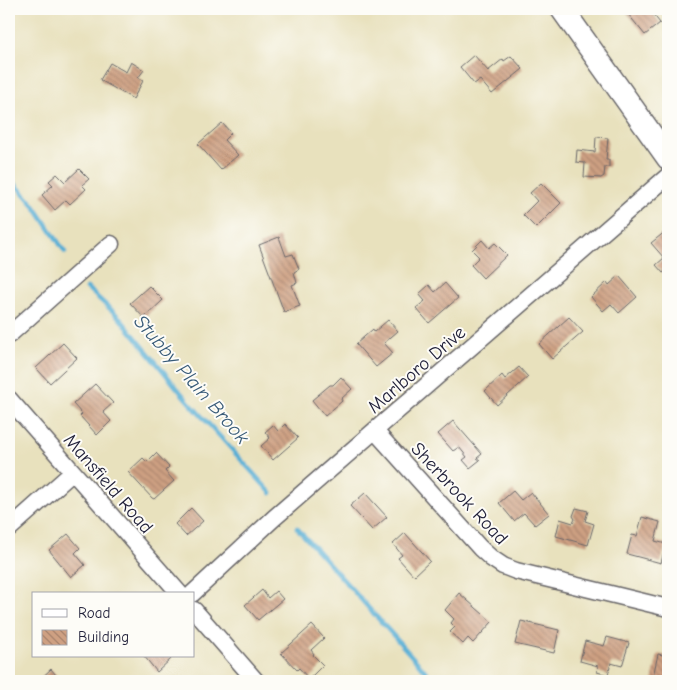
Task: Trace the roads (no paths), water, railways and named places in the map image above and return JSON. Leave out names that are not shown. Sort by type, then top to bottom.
[{"type":"main road","points":[[562,9],[668,158]]},
{"type":"street","name":"Marlboro Drive","points":[[194,592],[274,518],[668,176]]},
{"type":"street","points":[[9,335],[111,244]]},
{"type":"street","name":"Mansfield Road","points":[[9,399],[178,592]]},
{"type":"street","name":"Sherbrook Road","points":[[375,431],[480,548],[503,566],[529,575],[668,608]]},
{"type":"street","points":[[9,529],[73,472]]},
{"type":"street","points":[[195,611],[256,681]]},
{"type":"waterway","name":"Stubby Plain Brook","points":[[9,177],[33,204],[65,252]]},
{"type":"waterway","name":"Stubby Plain Brook","points":[[87,288],[118,316],[187,400],[271,493]]},
{"type":"waterway","name":"Stubby Plain Brook","points":[[297,528],[434,681]]}]
